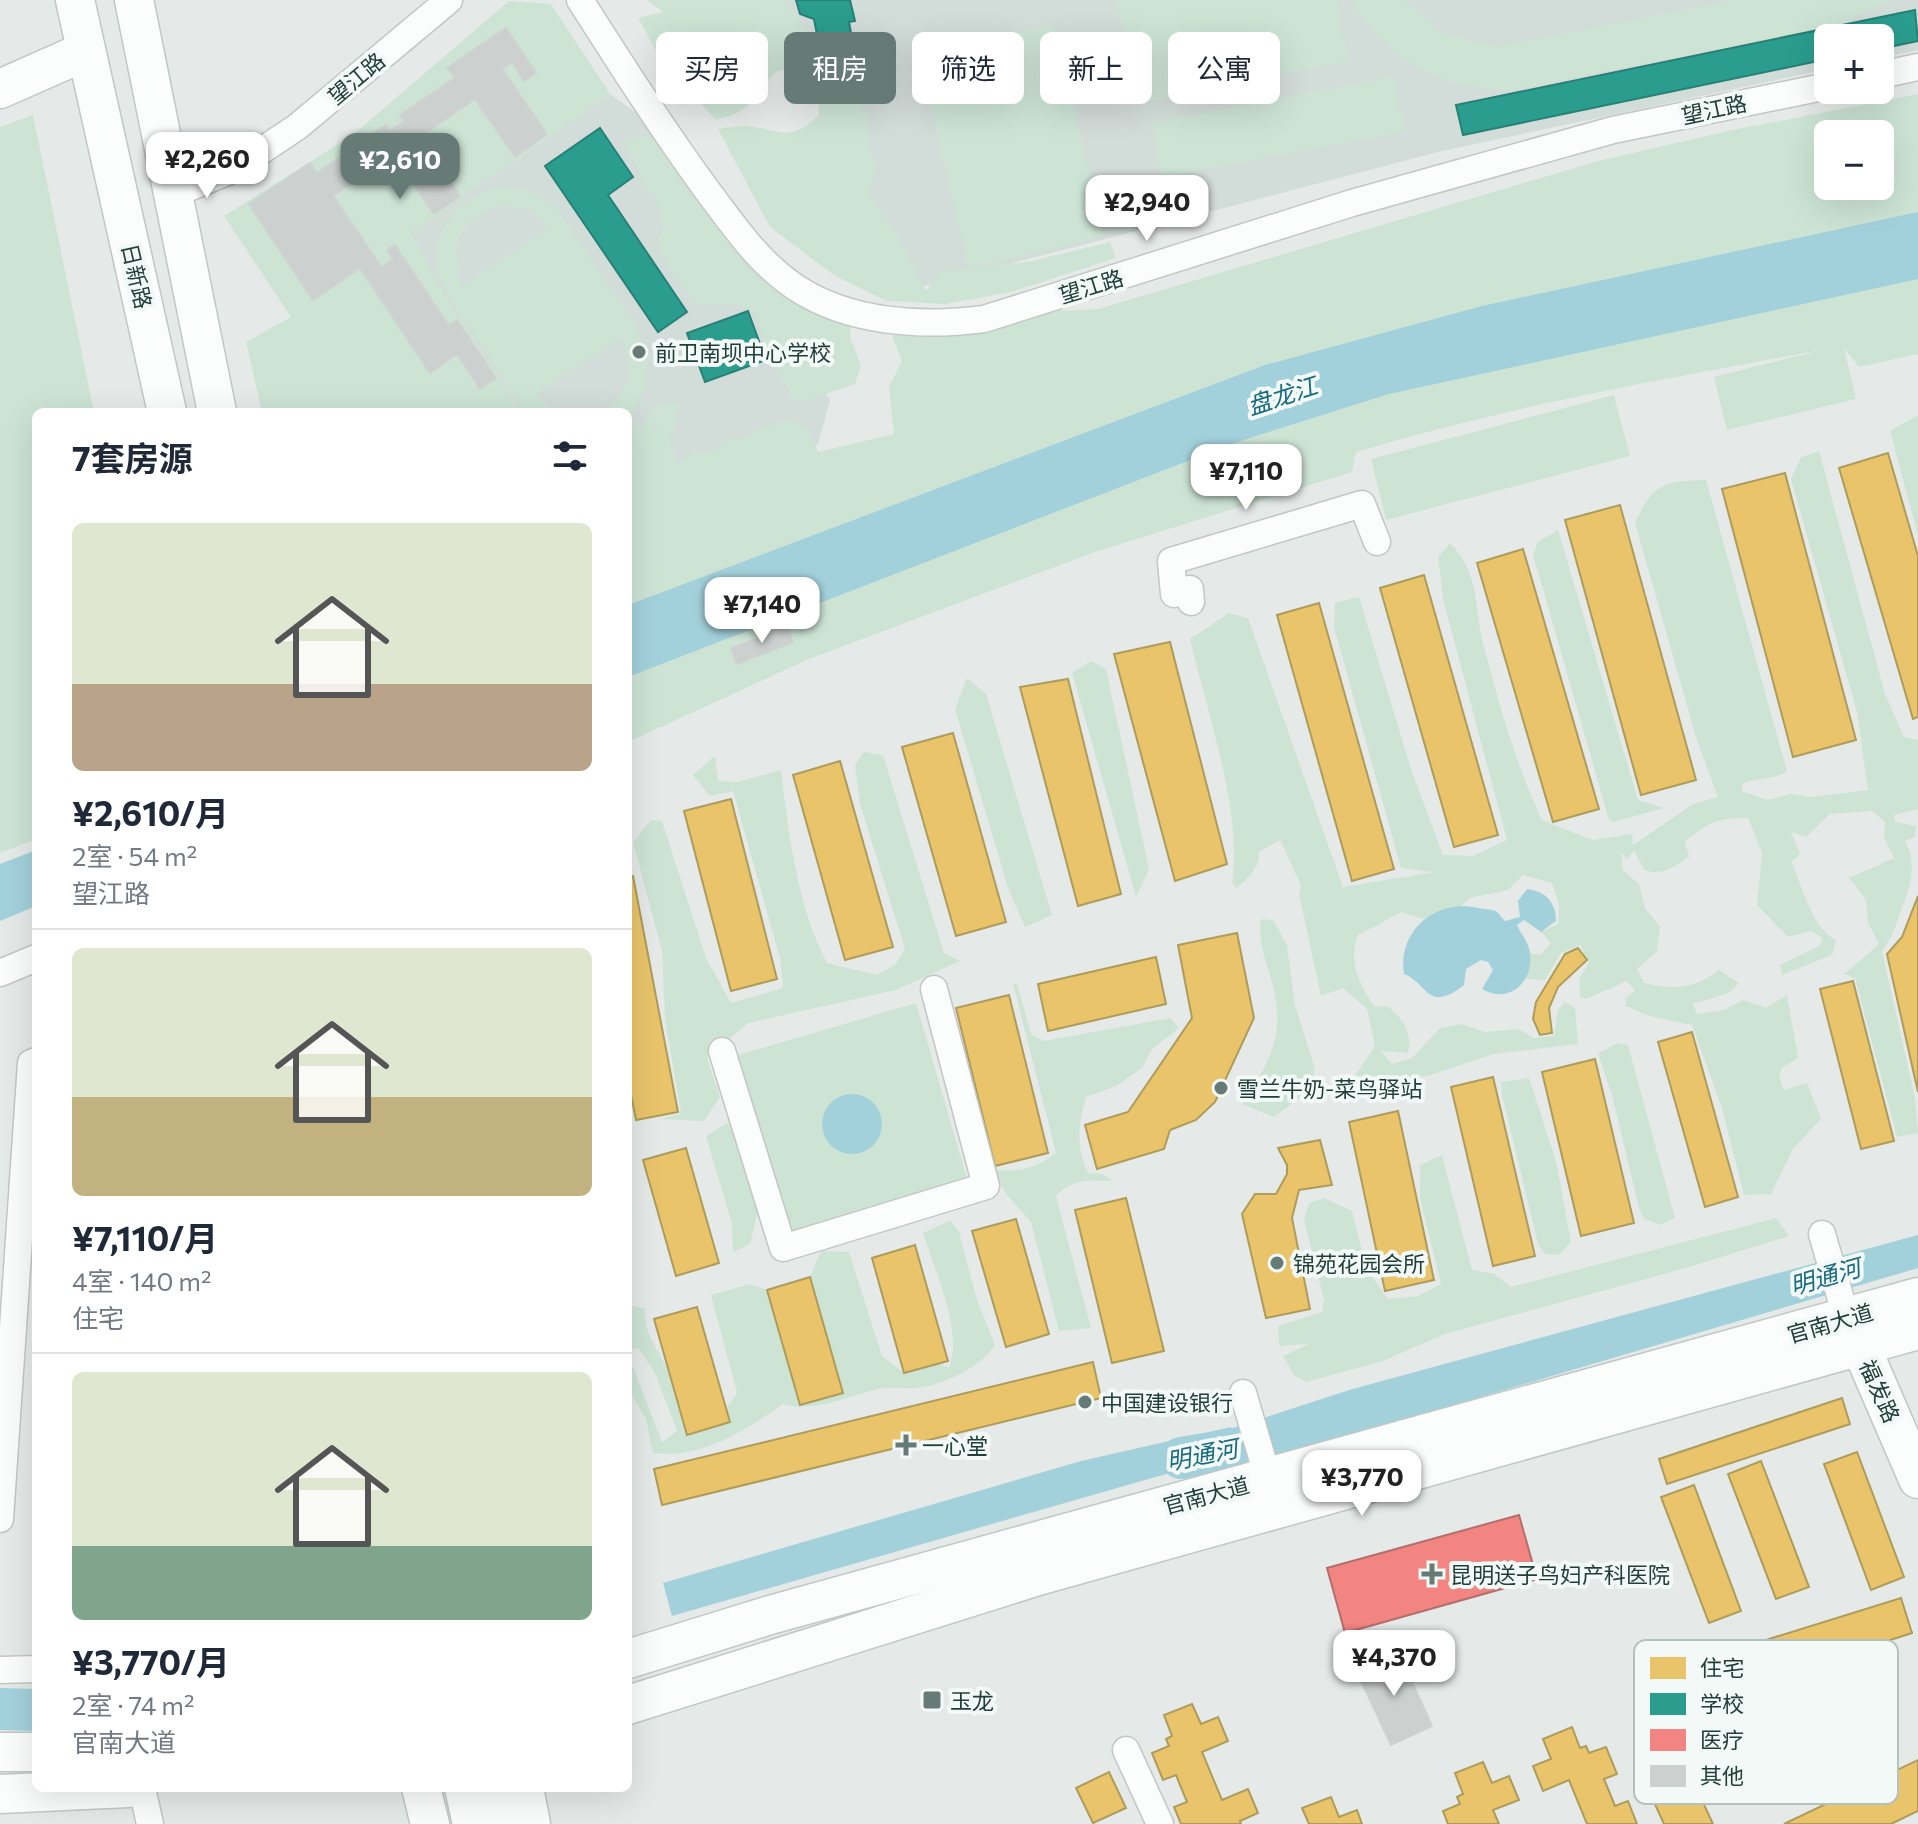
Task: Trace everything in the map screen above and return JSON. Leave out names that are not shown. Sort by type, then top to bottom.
[{"type":"main road","name":"日新路","points":[[75,0],[166,408]]},
{"type":"main road","points":[[134,0],[216,408]]},
{"type":"main road","points":[[0,89],[86,51]]},
{"type":"main road","name":"官南大道","points":[[632,1704],[1038,1576],[1854,1333],[1918,1297]]},
{"type":"main road","name":"官南大道","points":[[632,1658],[770,1615],[1268,1478],[1854,1333],[1918,1330]]},
{"type":"main road","name":"福发路","points":[[1854,1333],[1918,1479]]},
{"type":"main road","points":[[0,1752],[32,1752]]},
{"type":"main road","points":[[0,1794],[43,1792]]},
{"type":"main road","points":[[422,1792],[430,1824]]},
{"type":"main road","points":[[465,1792],[472,1824]]},
{"type":"main road","points":[[495,1792],[502,1824]]},
{"type":"main road","points":[[525,1792],[531,1824]]},
{"type":"street","name":"望江路","points":[[174,194],[234,169],[297,127],[449,0]]},
{"type":"street","name":"望江路","points":[[580,0],[655,119],[756,256],[796,288],[833,305],[902,323],[945,324],[984,319],[1352,203],[1613,130],[1814,89]]},
{"type":"street","points":[[1894,72],[1918,67]]},
{"type":"street","points":[[1191,602],[1190,589],[1174,594],[1171,561],[1362,504],[1377,542]]},
{"type":"street","points":[[0,973],[32,960]]},
{"type":"street","points":[[722,1051],[783,1248],[986,1186],[934,989]]},
{"type":"street","points":[[0,1519],[32,1063]]},
{"type":"street","points":[[1822,1234],[1854,1333]]},
{"type":"street","points":[[1243,1393],[1268,1478]]},
{"type":"street","points":[[0,1670],[32,1669]]},
{"type":"street","points":[[1126,1750],[1160,1824]]},
{"type":"street","points":[[143,1792],[150,1824]]},
{"type":"shaded area","points":[[775,0],[1918,0],[1918,50],[1894,55],[1894,24],[1814,24],[1814,72],[1442,151],[906,291],[878,235],[855,142],[834,104],[896,104],[896,32],[793,32]]},
{"type":"shaded area","name":"前卫南坝中心学校","points":[[610,94],[642,117],[830,400],[818,444],[632,527],[632,408],[518,408],[450,304],[410,233]]},
{"type":"green space","points":[[647,0],[784,0],[808,32],[784,32],[784,70],[768,81],[768,32],[656,32],[656,51],[638,18],[663,12]]},
{"type":"green space","points":[[1117,0],[1336,0],[1348,61],[1280,75],[1280,32],[1168,32],[1168,97],[1152,100],[1152,32],[1123,32]]},
{"type":"green space","points":[[1350,0],[1403,0],[1444,33],[1483,45],[1503,46],[1735,0],[1889,0],[1850,20],[1836,24],[1814,24],[1814,29],[1510,90],[1461,84],[1439,77],[1399,54],[1365,21]]},
{"type":"green space","points":[[509,1],[551,4],[610,94],[411,233],[450,304],[518,408],[261,408],[246,342],[291,317],[224,216],[354,134]]},
{"type":"green space","points":[[1055,24],[1057,32],[1040,32],[1040,104],[1073,104],[1104,236],[969,268],[930,104],[1024,104],[1024,32],[1021,32]]},
{"type":"green space","points":[[1393,77],[1404,132],[1161,177],[1151,123],[1251,104],[1280,104],[1280,98]]},
{"type":"green space","points":[[1918,94],[1918,354],[1859,367],[1844,348],[1856,399],[1727,430],[1714,377],[1821,350],[1587,395],[1471,421],[1356,452],[1352,472],[1095,552],[809,659],[632,740],[632,428],[643,423],[650,409],[676,402],[680,405],[670,438],[676,464],[694,453],[713,452],[728,440],[746,438],[763,427],[790,420],[809,431],[818,452],[894,434],[889,387],[902,361],[892,336],[937,318],[1098,309],[1598,161],[1867,104],[1894,104],[1894,99]]},
{"type":"green space","points":[[701,104],[749,104],[732,115],[716,120]]},
{"type":"green space","points":[[819,104],[862,104],[867,120],[868,146],[876,168],[868,195],[899,238],[926,291],[939,272],[1027,262],[1110,242],[1116,258],[1011,292],[945,304],[887,301],[835,276],[770,227],[718,129],[744,126],[791,132],[799,130],[819,115]]},
{"type":"green space","points":[[33,115],[93,408],[32,408],[32,841],[0,853],[0,127]]},
{"type":"green space","points":[[643,136],[661,139],[747,254],[853,303],[850,337],[861,365],[855,384],[805,401],[792,399],[789,388],[770,362],[755,311],[737,305],[699,305],[686,290],[660,250],[657,241],[664,229],[656,197],[641,182],[626,142]]},
{"type":"green space","points":[[497,187],[528,190],[555,206],[642,339],[647,373],[641,395],[632,410],[632,408],[607,408],[618,398],[627,380],[628,359],[621,338],[536,394],[551,408],[523,408],[454,306],[441,281],[437,249],[441,235],[457,210],[469,200]],"holes":[[[503,205],[530,211],[549,228],[464,285],[456,258],[457,246],[461,234],[477,216]]]},
{"type":"green space","points":[[1614,395],[1630,456],[1386,520],[1371,459]]},
{"type":"green space","points":[[1918,415],[1918,536],[1890,431]]},
{"type":"green space","points":[[1819,451],[1885,694],[1904,737],[1918,740],[1918,809],[1894,815],[1895,822],[1916,826],[1915,837],[1905,841],[1911,859],[1911,876],[1895,927],[1882,951],[1915,1098],[1918,1133],[1897,1137],[1855,978],[1844,974],[1879,944],[1868,923],[1866,900],[1849,878],[1894,858],[1884,837],[1885,822],[1872,811],[1830,814],[1806,837],[1791,832],[1800,854],[1791,862],[1809,906],[1820,926],[1836,940],[1832,955],[1782,975],[1780,965],[1819,946],[1823,938],[1811,931],[1788,937],[1757,905],[1762,853],[1748,818],[1721,820],[1701,829],[1685,841],[1689,857],[1662,871],[1644,870],[1634,850],[1627,859],[1621,852],[1623,870],[1639,884],[1645,908],[1660,927],[1657,951],[1637,969],[1644,983],[1683,986],[1701,981],[1719,970],[1739,983],[1729,993],[1693,1004],[1697,1014],[1724,1010],[1743,1000],[1766,1008],[1787,995],[1798,1058],[1782,1068],[1779,1077],[1784,1090],[1807,1083],[1821,1119],[1793,1149],[1771,1194],[1744,1195],[1722,1108],[1692,1025],[1649,1016],[1626,1006],[1625,998],[1635,991],[1627,981],[1586,999],[1580,997],[1579,979],[1589,963],[1580,945],[1561,953],[1545,980],[1526,979],[1530,953],[1540,955],[1551,943],[1541,932],[1558,924],[1559,904],[1552,883],[1523,875],[1508,890],[1470,898],[1460,907],[1422,919],[1402,912],[1358,935],[1354,954],[1364,990],[1375,1007],[1387,1006],[1398,1016],[1409,1039],[1408,1053],[1381,1051],[1392,1064],[1412,1058],[1440,1028],[1462,1024],[1485,1032],[1519,1029],[1534,1038],[1554,1036],[1558,1010],[1565,1002],[1575,1008],[1578,1044],[1494,1054],[1431,1075],[1351,1090],[1354,1077],[1375,1046],[1367,1009],[1343,988],[1321,996],[1299,894],[1301,885],[1280,840],[1259,852],[1255,868],[1237,888],[1232,883],[1234,855],[1228,793],[1190,639],[1229,613],[1248,618],[1343,887],[1434,872],[1401,868],[1334,627],[1335,603],[1359,597],[1411,769],[1443,855],[1473,856],[1507,840],[1443,599],[1438,557],[1450,543],[1460,555],[1472,580],[1497,694],[1517,758],[1542,820],[1592,840],[1632,834],[1633,845],[1693,804],[1718,797],[1697,741],[1635,523],[1654,492],[1662,487],[1670,483],[1706,480],[1787,771],[1742,784],[1742,791],[1767,800],[1791,794],[1809,797],[1868,790],[1857,712],[1791,479],[1801,457]]},
{"type":"green space","points":[[1558,530],[1638,800],[1664,808],[1614,822],[1609,820],[1533,554],[1538,542]]},
{"type":"green space","points":[[1091,661],[1106,669],[1149,869],[1136,897],[1072,673]]},
{"type":"green space","points":[[967,678],[986,694],[1052,915],[1025,927],[1008,888],[955,709]]},
{"type":"green space","points":[[864,752],[883,755],[944,953],[960,961],[896,990],[748,1023],[707,1058],[720,1097],[704,1121],[662,1119],[648,1122],[681,1114],[665,1019],[662,951],[633,842],[651,820],[662,821],[706,958],[731,1003],[783,988],[780,958],[733,791],[710,796],[693,775],[715,756],[718,781],[737,782],[781,770],[801,894],[827,963],[877,975],[895,965],[905,949],[860,804],[855,765]]},
{"type":"green space","points":[[1261,919],[1273,920],[1287,945],[1295,1005],[1315,1069],[1309,1091],[1274,1117],[1242,1104],[1268,1059],[1277,1031],[1276,998],[1261,942]]},
{"type":"green space","points":[[1013,983],[1017,984],[1031,1034],[1044,1041],[1170,1018],[1179,1028],[1152,1049],[1142,1068],[1116,1086],[1086,1097],[1080,1135],[1084,1163],[1088,1173],[1102,1174],[1113,1181],[1075,1183],[1056,1196],[1091,1328],[1059,1331],[1031,1222],[1007,1195],[988,1165],[1014,1171],[1041,1163],[1056,1153]]},
{"type":"green space","points":[[916,1003],[970,1189],[785,1243],[731,1057]]},
{"type":"green space","points":[[1618,1043],[1628,1045],[1675,1218],[1660,1225],[1644,1219],[1639,1208],[1613,1099],[1598,1053]]},
{"type":"green space","points":[[1529,1078],[1556,1161],[1571,1242],[1559,1255],[1545,1254],[1538,1244],[1502,1095],[1501,1082]]},
{"type":"green space","points":[[732,1120],[760,1202],[750,1244],[733,1252],[732,1224],[706,1136]]},
{"type":"green space","points":[[1442,1155],[1472,1270],[1494,1274],[1511,1287],[1776,1218],[1789,1236],[1686,1268],[1445,1334],[1383,1361],[1306,1382],[1294,1375],[1283,1356],[1309,1344],[1279,1346],[1278,1326],[1322,1312],[1324,1300],[1304,1220],[1309,1203],[1324,1198],[1352,1211],[1367,1270],[1388,1299],[1418,1296],[1441,1284],[1420,1198],[1420,1165]]},
{"type":"green space","points":[[950,1220],[959,1232],[977,1300],[995,1345],[981,1361],[949,1379],[926,1386],[884,1388],[819,1405],[795,1406],[783,1404],[722,1441],[688,1452],[653,1453],[646,1419],[632,1395],[632,1368],[662,1442],[677,1431],[655,1373],[638,1348],[632,1349],[632,1306],[645,1309],[647,1328],[672,1380],[687,1434],[730,1422],[726,1409],[737,1393],[711,1295],[750,1284],[767,1290],[800,1405],[843,1393],[810,1277],[821,1251],[849,1252],[882,1356],[904,1373],[938,1364],[949,1367],[953,1353],[950,1319],[923,1233]]},
{"type":"water","name":"盘龙江","points":[[1918,212],[1918,279],[1389,394],[1237,442],[632,675],[632,603],[1265,365],[1482,306]]},
{"type":"water","points":[[32,852],[32,908],[0,921],[0,864]]},
{"type":"water","points":[[1527,889],[1540,892],[1549,899],[1556,921],[1541,932],[1524,920],[1517,925],[1530,953],[1528,973],[1518,988],[1501,994],[1482,989],[1493,970],[1488,962],[1481,960],[1466,969],[1464,985],[1442,997],[1429,994],[1404,974],[1403,959],[1413,932],[1434,913],[1462,906],[1493,910],[1505,921],[1520,917],[1518,901]]},
{"type":"water","points":[[852,1094],[864,1096],[873,1103],[880,1112],[880,1136],[873,1145],[864,1152],[852,1154],[840,1152],[831,1145],[824,1136],[822,1124],[824,1112],[831,1103],[840,1096]]},
{"type":"water","points":[[1918,1235],[1918,1268],[1311,1447],[1301,1410],[1360,1387]]},
{"type":"water","points":[[1231,1427],[1241,1464],[1166,1474],[672,1616],[663,1583],[1081,1461]]},
{"type":"building: 住宅","points":[[1888,453],[1918,556],[1918,717],[1913,719],[1839,468]]},
{"type":"building: 住宅","points":[[1785,473],[1856,740],[1793,757],[1722,489]]},
{"type":"building: 住宅","points":[[1620,505],[1696,780],[1641,795],[1565,520]]},
{"type":"building: 住宅","points":[[1523,549],[1599,809],[1553,822],[1477,563]]},
{"type":"building: 住宅","points":[[1424,575],[1498,835],[1454,847],[1380,588]]},
{"type":"building: 住宅","points":[[1319,603],[1394,869],[1352,881],[1277,615]]},
{"type":"building: 住宅","points":[[1170,642],[1227,864],[1175,881],[1114,654]]},
{"type":"building: 住宅","points":[[1068,679],[1121,894],[1078,906],[1020,687]]},
{"type":"building: 住宅","points":[[953,733],[1006,922],[956,936],[902,747]]},
{"type":"building: 住宅","points":[[840,761],[893,947],[845,960],[793,775]]},
{"type":"building: 住宅","points":[[731,799],[777,979],[731,991],[684,811]]},
{"type":"building: 住宅","points":[[632,876],[678,1112],[636,1120],[632,1100]]},
{"type":"building: 住宅","points":[[1918,896],[1918,1092],[1887,954],[1902,937]]},
{"type":"building: 住宅","points":[[1237,933],[1254,1018],[1215,1102],[1196,1120],[1170,1130],[1164,1149],[1097,1169],[1085,1125],[1128,1112],[1192,1018],[1178,945]]},
{"type":"building: 住宅","points":[[1578,948],[1587,960],[1558,987],[1549,1008],[1552,1033],[1540,1035],[1533,1019],[1536,1002],[1565,954]]},
{"type":"building: 住宅","points":[[1156,957],[1166,1004],[1048,1031],[1038,984]]},
{"type":"building: 住宅","points":[[1853,981],[1894,1141],[1861,1149],[1820,989]]},
{"type":"building: 住宅","points":[[1009,995],[1048,1153],[995,1166],[956,1008]]},
{"type":"building: 住宅","points":[[1692,1032],[1738,1197],[1705,1207],[1658,1042]]},
{"type":"building: 住宅","points":[[1595,1059],[1634,1223],[1581,1236],[1542,1072]]},
{"type":"building: 住宅","points":[[1493,1077],[1535,1256],[1493,1266],[1451,1087]]},
{"type":"building: 住宅","points":[[1398,1111],[1434,1280],[1385,1291],[1349,1122]]},
{"type":"building: 住宅","name":"锦苑花园会所","points":[[1320,1140],[1332,1185],[1299,1190],[1292,1218],[1310,1309],[1266,1318],[1242,1214],[1255,1194],[1276,1194],[1287,1174],[1287,1165],[1278,1148]]},
{"type":"building: 住宅","points":[[686,1148],[719,1263],[676,1276],[643,1160]]},
{"type":"building: 住宅","points":[[1126,1198],[1164,1351],[1112,1363],[1075,1210]]},
{"type":"building: 住宅","points":[[1016,1219],[1049,1334],[1006,1347],[972,1231]]},
{"type":"building: 住宅","points":[[915,1245],[948,1361],[904,1373],[872,1258]]},
{"type":"building: 住宅","points":[[810,1277],[843,1393],[800,1405],[767,1290]]},
{"type":"building: 住宅","points":[[697,1307],[730,1422],[687,1435],[654,1319]]},
{"type":"building: 住宅","points":[[1093,1362],[1101,1398],[662,1505],[654,1469]]},
{"type":"building: 住宅","points":[[1842,1398],[1850,1424],[1667,1484],[1659,1459]]},
{"type":"building: 住宅","points":[[1857,1452],[1904,1577],[1871,1590],[1824,1464]]},
{"type":"building: 住宅","points":[[1761,1461],[1809,1587],[1776,1599],[1728,1474]]},
{"type":"building: 住宅","points":[[1694,1485],[1741,1611],[1709,1623],[1661,1497]]},
{"type":"building: 住宅","points":[[1901,1598],[1912,1633],[1890,1640],[1766,1640]]},
{"type":"building: 住宅","points":[[1192,1704],[1201,1724],[1218,1717],[1228,1741],[1202,1752],[1222,1800],[1248,1789],[1258,1813],[1240,1821],[1241,1824],[1181,1824],[1174,1807],[1187,1802],[1176,1775],[1163,1780],[1152,1753],[1169,1746],[1166,1739],[1172,1736],[1164,1715]]},
{"type":"building: 住宅","points":[[1572,1727],[1580,1748],[1586,1746],[1589,1753],[1606,1747],[1617,1774],[1604,1779],[1615,1806],[1628,1801],[1637,1824],[1587,1824],[1569,1780],[1543,1791],[1533,1766],[1551,1759],[1543,1739]]},
{"type":"building: 住宅","points":[[1918,1760],[1918,1811],[1891,1824],[1784,1824],[1826,1804],[1898,1804],[1898,1770]]},
{"type":"building: 住宅","points":[[1483,1762],[1492,1783],[1509,1776],[1519,1800],[1493,1810],[1499,1824],[1448,1824],[1443,1811],[1460,1804],[1457,1797],[1463,1794],[1455,1773]]},
{"type":"building: 住宅","points":[[1109,1772],[1126,1808],[1093,1823],[1076,1788]]},
{"type":"building: 住宅","points":[[1331,1797],[1339,1817],[1357,1810],[1362,1824],[1309,1824],[1302,1808]]},
{"type":"building: 住宅","points":[[1655,1804],[1704,1804],[1713,1824],[1664,1824]]},
{"type":"building: 学校","points":[[796,0],[850,0],[855,21],[849,22],[851,32],[817,32],[814,19],[800,14]]},
{"type":"building: 学校","points":[[1915,10],[1918,41],[1894,46],[1894,24],[1847,24]]},
{"type":"building: 学校","points":[[1814,31],[1814,62],[1463,135],[1456,105]]},
{"type":"building: 学校","points":[[600,128],[633,177],[608,195],[687,312],[658,332],[545,166]]},
{"type":"building: 学校","points":[[748,311],[766,360],[705,382],[687,333]]},
{"type":"building: 医疗","name":"昆明送子鸟妇产科医院","points":[[1519,1515],[1537,1579],[1345,1633],[1327,1568]]},
{"type":"building: 其他","points":[[506,28],[536,73],[524,81],[512,62],[502,69],[547,134],[515,157],[475,99],[420,137],[460,196],[434,214],[394,155],[333,196],[382,268],[393,259],[387,250],[395,245],[449,326],[457,320],[496,378],[480,389],[457,354],[430,373],[360,268],[313,300],[249,204],[310,163],[317,173],[386,125],[390,131],[404,121],[400,115],[455,78],[447,68]]},
{"type":"building: 其他","points":[[787,627],[793,642],[737,664],[731,648]]},
{"type":"building: 其他","points":[[1398,1651],[1432,1726],[1391,1745],[1356,1670]]},
{"type":"waterway","name":"明通河","points":[[1181,1458],[1236,1449],[1359,1409]]},
{"type":"waterway","name":"明通河","points":[[0,1709],[32,1710]]},
{"type":"place","name":"前卫南坝中心学校","points":[[639,352]]},
{"type":"place","name":"雪兰牛奶-菜鸟驿站","points":[[1221,1088]]},
{"type":"place","name":"锦苑花园会所","points":[[1277,1263]]},
{"type":"place","name":"中国建设银行","points":[[1085,1402]]},
{"type":"place","name":"一心堂","points":[[906,1445]]},
{"type":"place","name":"昆明送子鸟妇产科医院","points":[[1432,1574]]},
{"type":"place","name":"玉龙","points":[[932,1700]]}]
